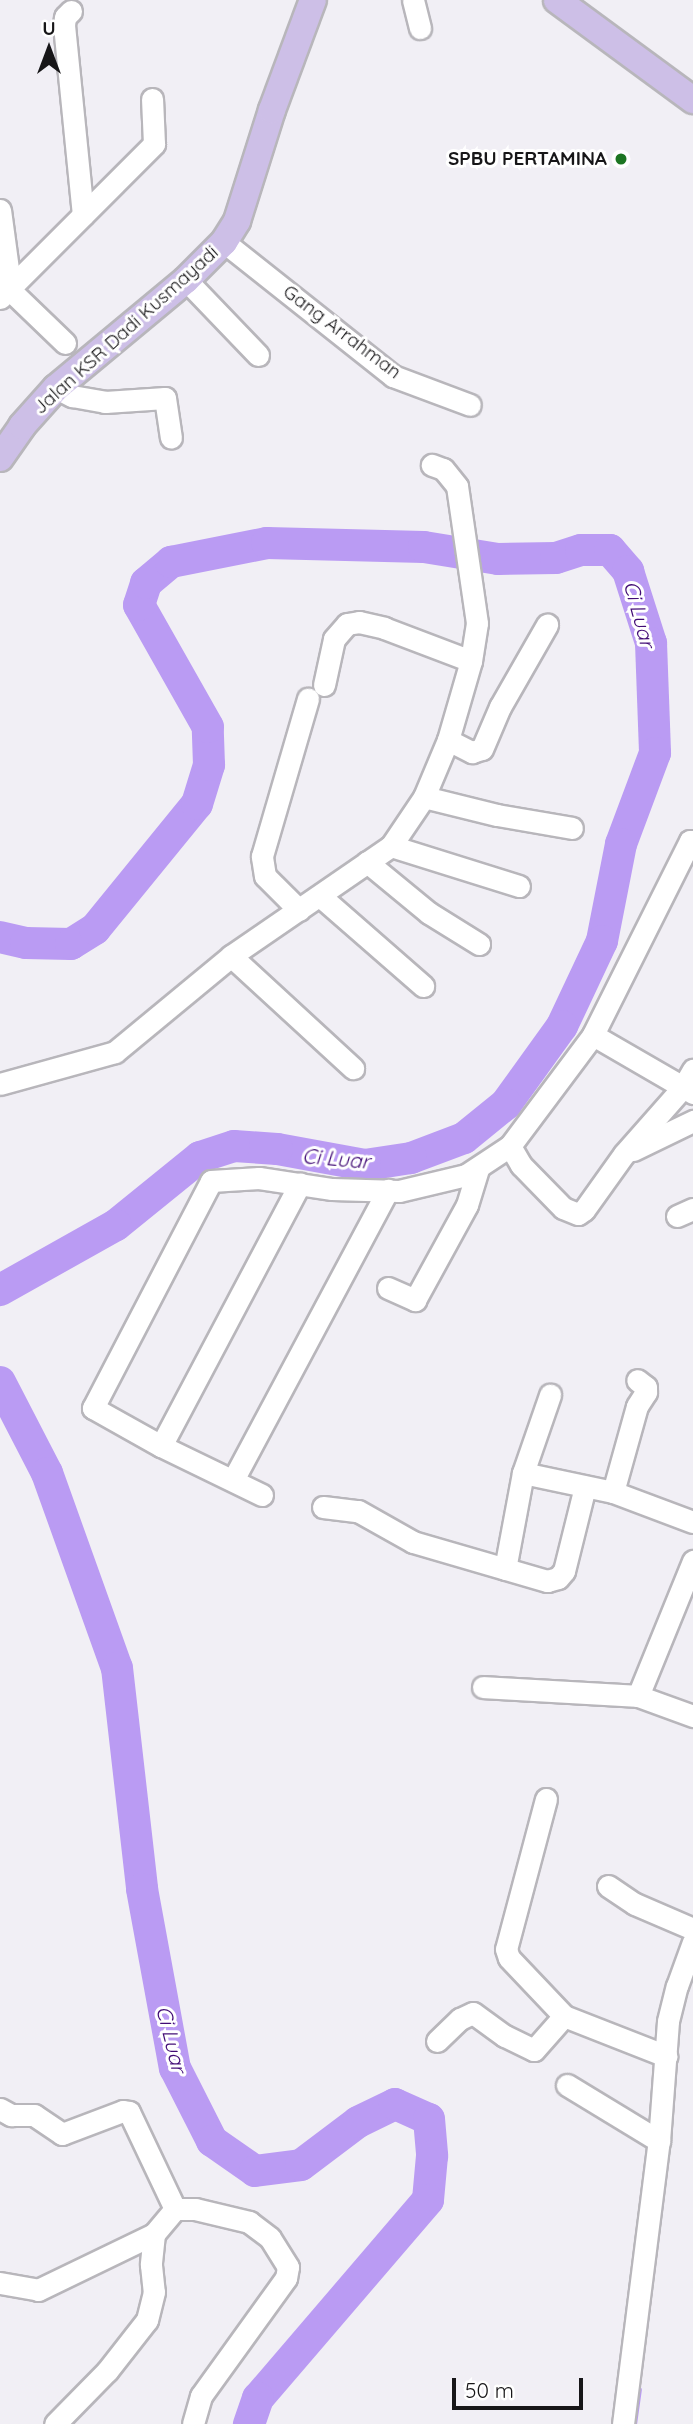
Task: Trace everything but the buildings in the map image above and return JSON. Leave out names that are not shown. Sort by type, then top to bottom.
[{"type":"main road","name":"Jalan KSR Dadi Kusmayadi","points":[[0,458],[22,426],[56,388],[186,280],[224,242],[237,221],[272,110],[313,0]]},
{"type":"main road","points":[[557,0],[693,100]]},
{"type":"street","points":[[413,0],[420,28]]},
{"type":"street","points":[[71,11],[65,17],[64,25],[83,215]]},
{"type":"street","points":[[6,295],[154,144],[156,133],[152,99]]},
{"type":"street","points":[[0,210],[6,295],[65,342]]},
{"type":"street","name":"Gang Arrahman","points":[[224,242],[393,376],[470,405]]},
{"type":"street","points":[[186,280],[258,355]]},
{"type":"street","points":[[56,388],[72,397],[105,402],[165,398],[171,438]]},
{"type":"street","points":[[0,1084],[115,1052],[232,956],[391,846],[424,797],[448,740],[471,661],[477,623],[466,533],[457,486],[443,469],[432,465]]},
{"type":"street","points":[[299,910],[265,876],[262,856],[334,639],[347,624],[359,622],[384,628],[471,661]]},
{"type":"street","points":[[448,740],[472,752],[482,749],[500,707],[547,625]]},
{"type":"street","points":[[424,797],[497,815],[572,828]]},
{"type":"street","points":[[262,1495],[161,1446],[93,1408],[211,1181],[259,1178],[332,1189],[388,1190],[466,1175],[510,1146],[593,1035],[690,841],[693,841]]},
{"type":"street","points":[[391,846],[519,886]]},
{"type":"street","points":[[367,862],[429,913],[479,944]]},
{"type":"street","points":[[320,896],[423,986]]},
{"type":"street","points":[[232,956],[353,1068]]},
{"type":"street","points":[[510,1146],[521,1165],[563,1208],[578,1214],[584,1210],[624,1154],[690,1083],[593,1035]]},
{"type":"street","points":[[624,1154],[693,1121]]},
{"type":"street","points":[[388,1288],[415,1300],[467,1205],[478,1168]]},
{"type":"street","points":[[161,1446],[300,1184]]},
{"type":"street","points":[[233,1480],[388,1190]]},
{"type":"street","points":[[613,1492],[637,1406],[646,1392],[646,1387],[637,1380]]},
{"type":"street","points":[[505,1569],[523,1473],[550,1395]]},
{"type":"street","points":[[523,1473],[613,1492],[693,1522]]},
{"type":"street","points":[[323,1507],[358,1511],[413,1542],[547,1581],[558,1578],[564,1572],[585,1487]]},
{"type":"street","points":[[638,1696],[693,1561]]},
{"type":"street","points":[[483,1687],[638,1696],[693,1716]]},
{"type":"street","points":[[546,1799],[506,1949],[509,1958],[564,2016],[666,2056]]},
{"type":"street","points":[[608,1886],[635,1904],[693,1929]]},
{"type":"street","points":[[623,2424],[659,2141],[668,2021],[693,1942]]},
{"type":"street","points":[[437,2041],[460,2018],[474,2013],[505,2036],[534,2050],[564,2016]]},
{"type":"street","points":[[567,2085],[659,2141]]},
{"type":"street","points":[[0,2109],[11,2115],[34,2115],[62,2134],[123,2111],[129,2112],[175,2209]]},
{"type":"street","points":[[0,2283],[38,2290],[154,2234],[175,2209],[195,2208],[250,2222],[270,2238],[288,2267],[286,2278],[201,2396],[192,2424]]},
{"type":"street","points":[[55,2424],[107,2371],[147,2320],[154,2292],[151,2265],[154,2234]]},
{"type":"waterway","name":"Ci Luar","points":[[0,937],[26,943],[71,944],[95,929],[197,804],[209,765],[208,727],[139,605],[146,583],[171,562],[267,543],[424,547],[498,559],[556,558],[581,550],[610,550],[628,571],[651,643],[655,753],[621,844],[602,941],[562,1026],[506,1104],[464,1138],[411,1158],[365,1165],[277,1149],[234,1146],[200,1157],[116,1225],[0,1290]]},
{"type":"waterway","name":"Ci Luar","points":[[0,1382],[47,1473],[117,1668],[142,1889],[175,2068],[212,2141],[255,2171],[301,2165],[358,2122],[395,2104],[429,2119],[432,2156],[428,2200],[258,2398],[249,2424]]},
{"type":"waterway","points":[[634,2424],[639,2389]]},
{"type":"place","name":"SPBU PERTAMINA","points":[[621,159]]}]
